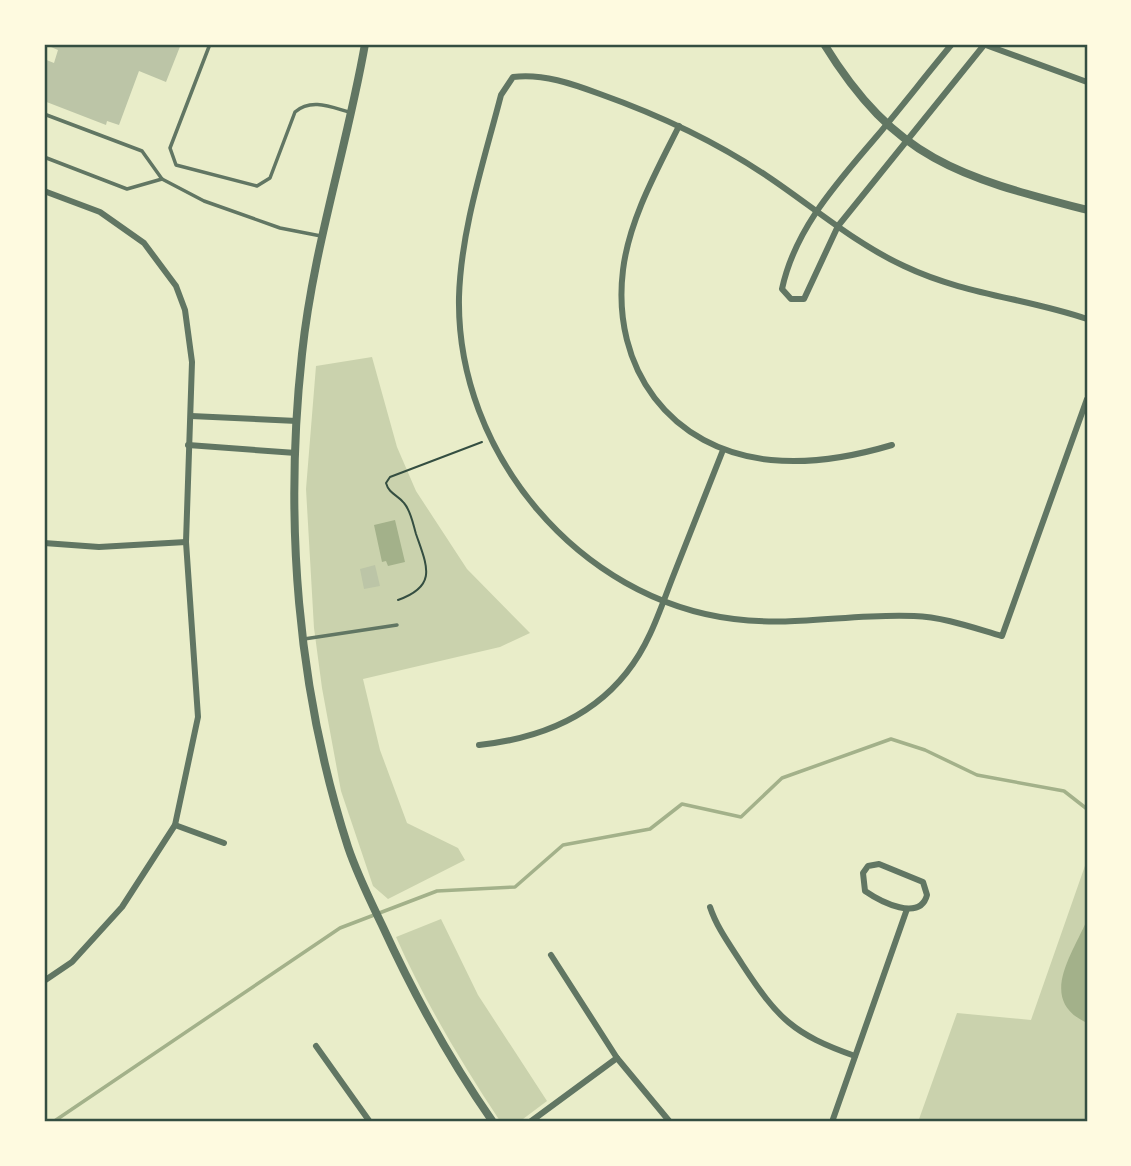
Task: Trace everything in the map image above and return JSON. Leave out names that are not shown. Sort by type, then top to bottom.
[{"type":"street","points":[[365,44],[323,237],[302,354],[294,518],[302,639],[306,672],[349,848],[419,1004],[449,1058],[492,1122]]},
{"type":"street","points":[[824,44],[843,75],[886,125],[906,141],[978,180],[1087,210]]},
{"type":"street","points":[[952,44],[802,233],[786,268],[782,289],[791,299],[804,299],[838,226],[983,44],[1087,82]]},
{"type":"street","points":[[1087,319],[974,293],[902,265],[838,226],[766,175],[679,126],[589,90],[531,74],[513,77],[501,95],[461,263],[461,335],[467,372],[489,439],[528,499],[573,546],[633,587],[663,600],[731,619],[772,623],[872,615],[918,616],[960,623],[1002,636],[1087,399]]},
{"type":"street","points":[[679,126],[635,223],[623,267],[621,306],[626,340],[639,376],[658,404],[681,426],[723,450],[748,457],[792,461],[866,453],[892,445]]},
{"type":"street","points":[[44,191],[100,212],[122,225],[144,243],[176,286],[190,336],[191,416],[186,542],[198,718],[175,825],[122,907],[72,962],[44,981]]},
{"type":"street","points":[[191,416],[297,421]]},
{"type":"street","points":[[188,445],[296,453]]},
{"type":"street","points":[[479,745],[530,738],[574,719],[596,704],[632,665],[650,635],[723,450]]},
{"type":"street","points":[[44,542],[99,547],[186,542]]},
{"type":"street","points":[[175,825],[223,844]]},
{"type":"street","points":[[879,864],[923,882],[927,890],[926,900],[920,907],[907,909],[865,891],[862,878],[865,869],[879,864]]},
{"type":"street","points":[[710,907],[719,930],[763,997],[780,1016],[810,1039],[855,1056]]},
{"type":"street","points":[[832,1122],[907,909]]},
{"type":"street","points":[[551,955],[617,1058],[670,1122]]},
{"type":"street","points":[[316,1046],[370,1122]]},
{"type":"street","points":[[530,1122],[617,1058]]},
{"type":"lane","points":[[210,44],[170,148],[176,165],[257,186],[270,178],[295,112],[302,106],[312,103],[352,113]]},
{"type":"lane","points":[[44,114],[142,151],[162,179],[239,215],[280,228],[323,237]]},
{"type":"lane","points":[[44,157],[127,189],[162,179]]},
{"type":"lane","points":[[302,639],[397,625]]},
{"type":"path","points":[[398,600],[419,589],[426,579],[427,566],[404,502],[388,491],[386,484],[390,477],[489,439]]},
{"type":"shaded area","points":[[372,357],[397,447],[416,491],[467,569],[530,633],[500,647],[363,679],[380,750],[407,823],[458,848],[465,860],[388,899],[373,886],[341,791],[314,628],[306,489],[316,366]]},
{"type":"shaded area","points":[[395,520],[405,562],[388,566],[386,561],[382,562],[374,525]]},
{"type":"shaded area","points":[[1087,860],[1087,1122],[918,1122],[957,1013],[1031,1020]]},
{"type":"shaded area","points":[[441,919],[478,995],[547,1101],[519,1122],[500,1121],[444,1031],[396,937]]},
{"type":"shaded area","points":[[1087,920],[1087,1023],[1072,1013],[1064,1002],[1061,990],[1067,963]]},
{"type":"building","points":[[44,44],[181,44],[166,82],[139,71],[119,125],[107,121],[106,125],[44,101],[44,59],[54,63],[58,50]]},
{"type":"building","points":[[375,565],[380,586],[364,589],[360,569]]},
{"type":"waterway","points":[[53,1122],[340,928],[437,891],[515,887],[563,845],[650,829],[682,804],[741,817],[782,778],[891,739],[925,750],[977,775],[1064,791],[1087,809]]}]
